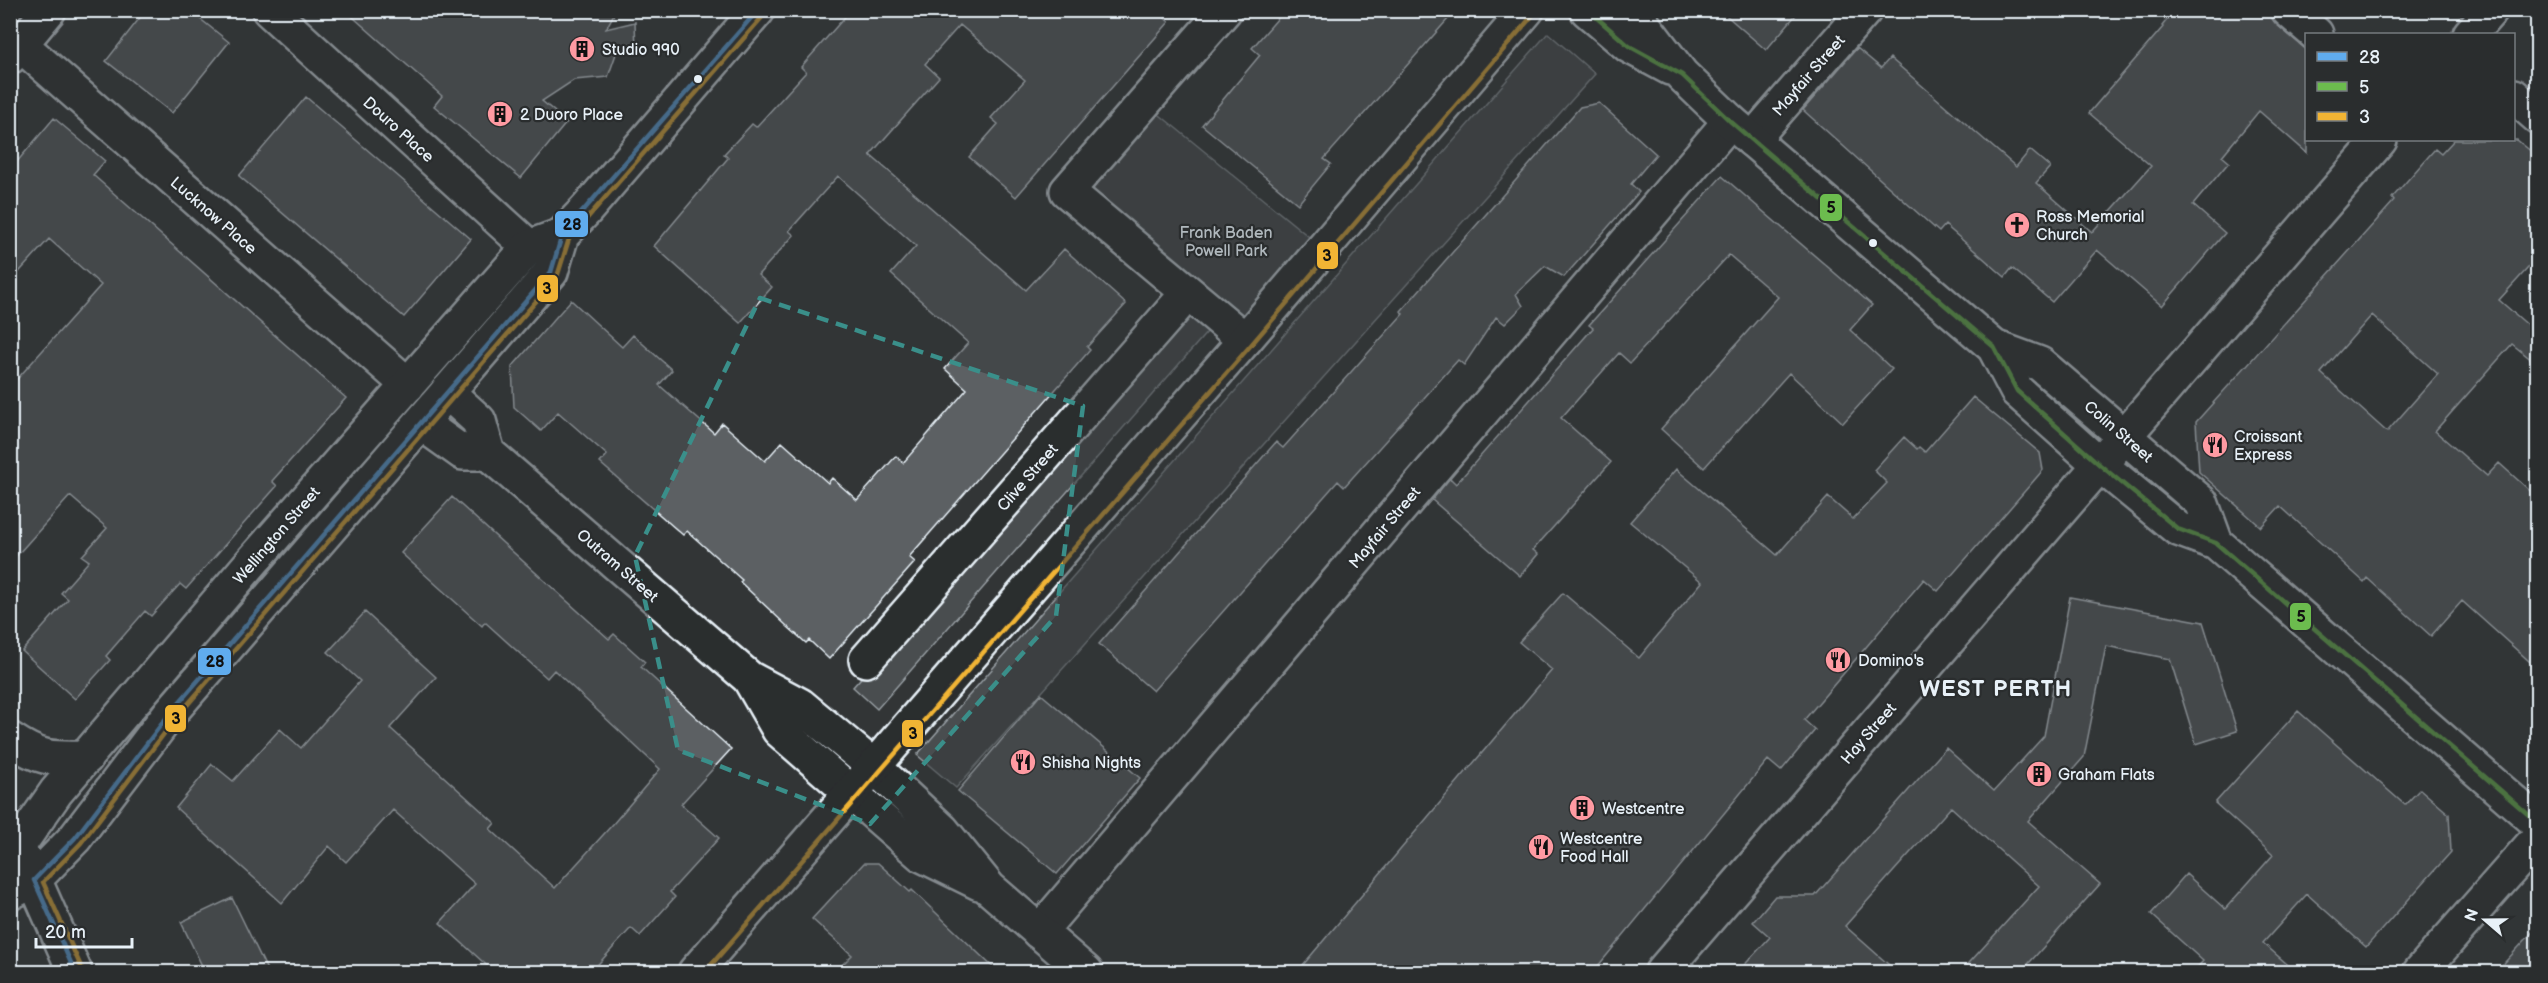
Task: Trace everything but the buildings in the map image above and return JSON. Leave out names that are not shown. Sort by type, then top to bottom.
[{"type":"street","points":[[16,51],[49,10]]},
{"type":"street","name":"Douro Place","points":[[269,10],[529,247]]},
{"type":"street","points":[[1225,10],[1067,191],[1245,340]]},
{"type":"street","points":[[695,972],[1245,340],[1527,10]]},
{"type":"street","name":"Colin Street","points":[[1587,10],[1629,46],[1682,75]]},
{"type":"street","name":"Colin Street","points":[[1628,10],[1643,24],[1682,75],[1741,130],[1994,347],[2040,364],[2201,502],[2216,543]]},
{"type":"street","name":"Mayfair Street","points":[[1039,932],[1741,130],[1865,10]]},
{"type":"street","points":[[2288,10],[2315,33]]},
{"type":"street","points":[[2471,33],[2491,10]]},
{"type":"street","name":"Wellington Street","points":[[22,886],[75,838],[170,713],[551,272],[562,235],[748,14]]},
{"type":"street","name":"Lucknow Place","points":[[16,51],[408,385]]},
{"type":"street","points":[[2515,97],[2538,117]]},
{"type":"street","name":"Hay Street","points":[[1662,972],[2379,141]]},
{"type":"street","name":"Wellington Street","points":[[13,843],[529,247],[562,235]]},
{"type":"street","name":"Clive Street","points":[[866,660],[1188,293]]},
{"type":"street","name":"Colin Street","points":[[1994,347],[2017,391],[2100,465],[2178,529],[2216,543],[2538,823]]},
{"type":"street","points":[[421,423],[464,453],[488,453],[479,421],[447,392]]},
{"type":"street","name":"Outram Street","points":[[488,453],[749,678],[800,705],[873,766],[942,830],[989,888],[1086,972]]},
{"type":"street","name":"Outram Street","points":[[749,678],[779,730],[922,855],[989,888]]},
{"type":"street","points":[[10,739],[32,754],[54,759],[86,758]]},
{"type":"street","points":[[2420,972],[2538,838]]},
{"type":"street","points":[[13,843],[22,886],[75,972]]},
{"type":"highlighted area","points":[[760,298],[1083,406],[1056,616],[870,824],[678,750],[635,556]]},
{"type":"green space","points":[[1548,33],[1595,74],[956,788],[917,755]]},
{"type":"green space","name":"Frank Baden Powell Park","points":[[1155,111],[1314,241],[1240,325],[1083,192]]},
{"type":"green space","points":[[1185,310],[1208,331],[877,709],[853,687]]},
{"type":"transit line","name":"28","points":[[34,880],[75,838],[170,713],[551,272],[562,235],[758,10]]},
{"type":"transit line","name":"5","points":[[1588,10],[1629,46],[1682,75],[1730,121],[1994,347],[2017,391],[2100,465],[2178,529],[2216,543],[2538,823]]},
{"type":"transit line","name":"3","points":[[82,969],[43,882],[81,843],[176,718],[557,277],[569,239],[764,15]]},
{"type":"transit line","name":"3","points":[[705,972],[1251,345],[1533,15]]},
{"type":"transit line","name":"28","points":[[34,880],[75,972]]},
{"type":"place","name":"Studio 990","points":[[582,49]]},
{"type":"place","name":"2 Duoro Place","points":[[500,114]]},
{"type":"place","name":"Ross Memorial Church","points":[[2017,225]]},
{"type":"place","name":"Croissant Express","points":[[2215,445]]},
{"type":"place","name":"Domino's","points":[[1838,660]]},
{"type":"place","name":"Shisha Nights","points":[[1023,762]]},
{"type":"place","name":"Graham Flats","points":[[2039,774]]},
{"type":"place","name":"Westcentre","points":[[1582,808]]},
{"type":"place","name":"Westcentre Food Hall","points":[[1541,847]]},
{"type":"district","name":"WEST PERTH","points":[[1996,688]]}]
